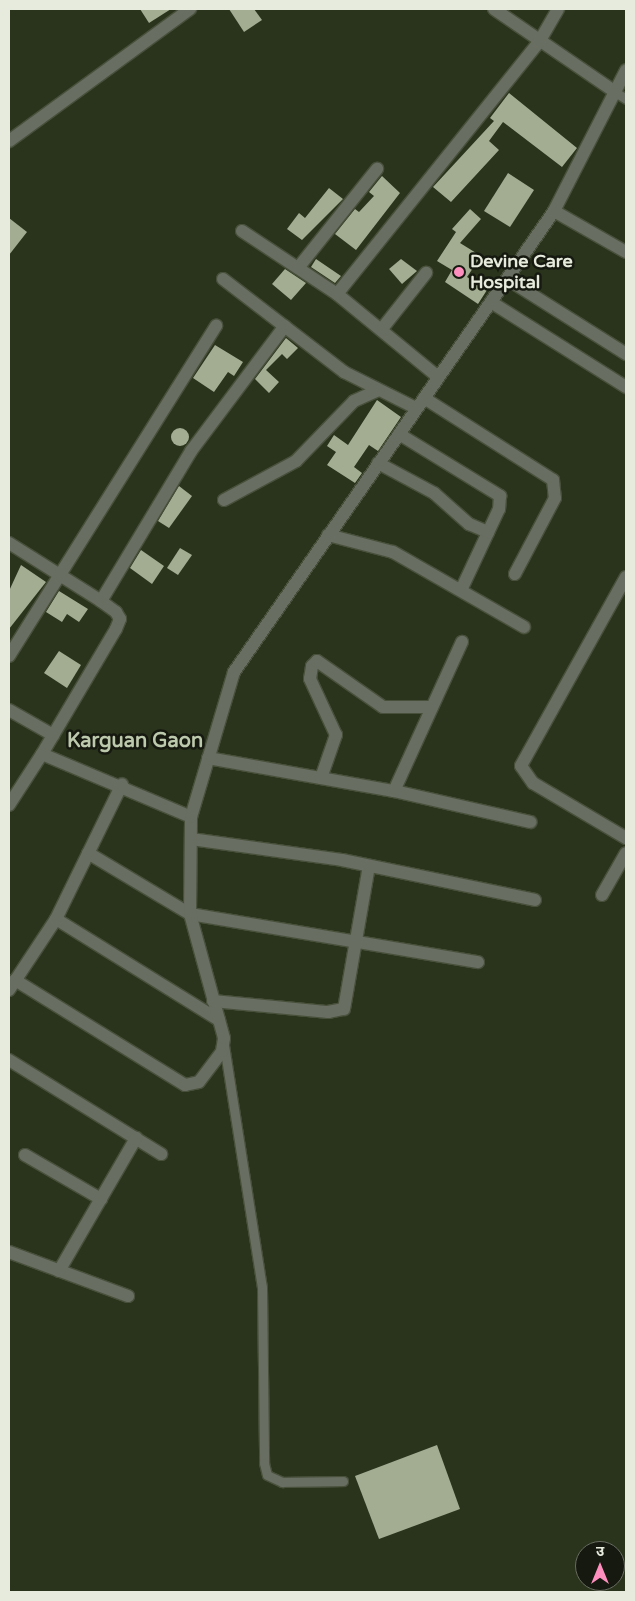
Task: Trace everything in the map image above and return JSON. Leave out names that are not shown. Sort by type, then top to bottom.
[{"type":"street","points":[[9,141],[190,9]]},
{"type":"street","points":[[494,9],[512,14],[539,42],[615,92]]},
{"type":"street","points":[[337,294],[539,42],[558,9]]},
{"type":"street","points":[[122,784],[56,919],[12,985],[185,1085],[199,1082],[224,1044],[190,914],[191,817],[234,672],[554,210],[626,70]]},
{"type":"street","points":[[298,268],[377,169]]},
{"type":"street","points":[[554,210],[626,252]]},
{"type":"street","points":[[242,231],[337,294],[438,377]]},
{"type":"street","points":[[381,330],[426,274]]},
{"type":"street","points":[[223,279],[344,372],[379,390],[420,403],[553,480],[555,498],[515,574]]},
{"type":"street","points":[[507,279],[626,354]]},
{"type":"street","points":[[491,302],[626,387]]},
{"type":"street","points":[[9,656],[216,326]]},
{"type":"street","points":[[101,601],[191,451],[285,326]]},
{"type":"street","points":[[224,500],[296,461],[354,400],[379,390]]},
{"type":"street","points":[[399,434],[496,491],[499,509],[461,590]]},
{"type":"street","points":[[378,463],[434,493],[468,524],[488,532]]},
{"type":"street","points":[[328,536],[393,552],[524,627]]},
{"type":"street","points":[[9,543],[101,601],[120,619],[42,754],[9,805]]},
{"type":"street","points":[[626,577],[521,766],[533,784],[626,838]]},
{"type":"street","points":[[394,791],[462,642]]},
{"type":"street","points":[[322,778],[336,735],[310,679],[312,666],[317,661],[326,663],[383,708],[432,707]]},
{"type":"street","points":[[9,710],[53,735]]},
{"type":"street","points":[[42,754],[122,784],[191,817]]},
{"type":"street","points":[[208,758],[394,791],[531,822]]},
{"type":"street","points":[[191,839],[369,866],[534,900]]},
{"type":"street","points":[[602,895],[626,852]]},
{"type":"street","points":[[88,853],[190,914],[478,962]]},
{"type":"street","points":[[213,1001],[328,1012],[344,1009],[358,942],[369,866]]},
{"type":"street","points":[[56,919],[219,1020]]},
{"type":"street","points":[[9,1060],[162,1154]]},
{"type":"street","points":[[59,1271],[136,1138]]},
{"type":"street","points":[[25,1154],[101,1198]]},
{"type":"street","points":[[9,1252],[128,1296]]},
{"type":"lane","points":[[615,92],[626,99]]},
{"type":"lane","points":[[224,1044],[262,1287],[266,1469],[272,1479],[282,1482],[344,1481]]},
{"type":"building","points":[[140,9],[171,9],[149,23]]},
{"type":"building","points":[[229,9],[254,9],[262,20],[244,32]]},
{"type":"building","points":[[509,93],[577,148],[562,167],[503,122],[489,141],[499,150],[451,202],[433,187],[494,121],[490,118]]},
{"type":"building","points":[[508,173],[534,190],[510,227],[484,211]]},
{"type":"building","points":[[382,176],[400,193],[356,250],[335,234],[355,209],[359,212],[374,196],[369,192]]},
{"type":"building","points":[[329,188],[343,199],[302,240],[287,229],[299,213],[305,218]]},
{"type":"building","points":[[470,209],[481,219],[460,243],[481,256],[467,277],[487,290],[478,304],[445,282],[452,270],[437,261],[456,232],[452,229]]},
{"type":"building","points":[[9,218],[27,232],[9,255]]},
{"type":"building","points":[[316,259],[341,276],[335,283],[311,267]]},
{"type":"building","points":[[401,259],[417,271],[402,284],[389,269]]},
{"type":"building","points":[[285,269],[306,283],[291,300],[272,284]]},
{"type":"building","points":[[286,338],[298,348],[287,359],[282,354],[266,370],[279,382],[269,393],[255,379]]},
{"type":"building","points":[[215,345],[243,362],[234,376],[228,372],[214,392],[193,378]]},
{"type":"building","points":[[377,400],[401,417],[378,451],[369,445],[354,467],[362,473],[355,483],[327,465],[336,452],[327,446],[334,435],[348,445]]},
{"type":"building","points":[[176,428],[184,428],[189,433],[187,444],[176,446],[171,441],[171,433]]},
{"type":"building","points":[[179,486],[192,496],[169,528],[158,521]]},
{"type":"building","points":[[180,548],[192,555],[178,575],[167,568]]},
{"type":"building","points":[[141,550],[164,566],[152,584],[130,568]]},
{"type":"building","points":[[21,565],[46,582],[9,629],[9,591]]},
{"type":"building","points":[[59,591],[88,609],[79,622],[67,614],[62,622],[46,612]]},
{"type":"building","points":[[59,651],[81,665],[67,688],[44,673]]},
{"type":"building","points":[[437,1445],[460,1509],[379,1539],[355,1476]]},
{"type":"place","name":"Devine Care Hospital","points":[[459,272]]},
{"type":"district","name":"Karguan Gaon","points":[[135,741]]}]
